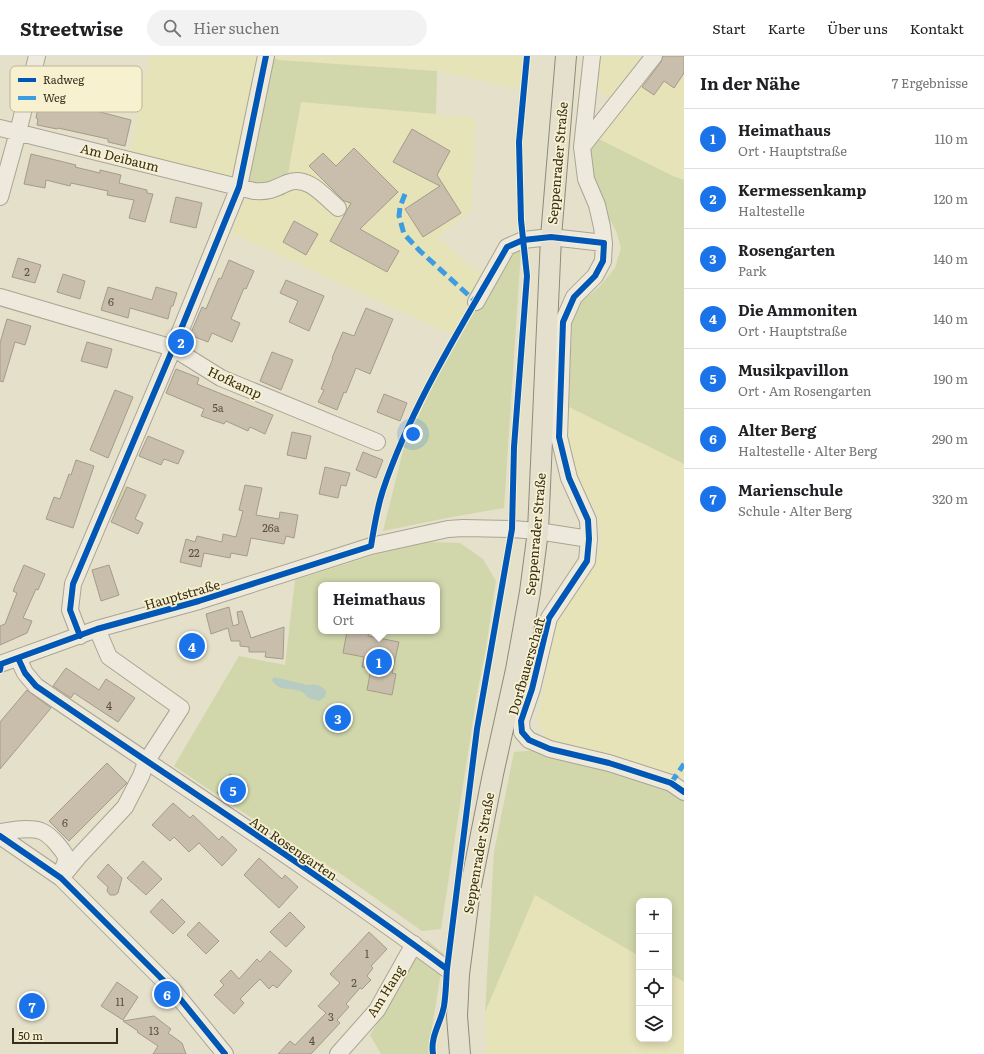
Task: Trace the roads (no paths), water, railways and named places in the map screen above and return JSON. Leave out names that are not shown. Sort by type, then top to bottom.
[{"type":"main road","name":"Seppenrader Straße","points":[[460,1054],[453,972],[493,774],[516,670],[530,592],[538,531],[551,237],[566,56]]},
{"type":"street","points":[[34,66],[37,56]]},
{"type":"street","points":[[80,636],[70,610],[73,584],[173,348],[239,187],[266,56]]},
{"type":"street","name":"Dorfbauerschaft","points":[[592,56],[582,147],[586,179],[597,205],[604,244],[603,261],[595,276],[574,297],[563,322],[559,437],[569,478],[588,520],[589,539],[587,561],[550,618],[532,689],[521,721],[522,732],[529,740],[550,749],[609,763],[671,783],[684,792]]},
{"type":"street","points":[[582,147],[654,56]]},
{"type":"street","points":[[0,198],[23,112]]},
{"type":"street","name":"Am Deibaum","points":[[0,128],[239,187],[265,192],[294,180],[300,180],[308,183],[338,208]]},
{"type":"street","points":[[476,302],[507,247],[523,240],[551,237],[604,244]]},
{"type":"street","name":"Hofkamp","points":[[0,297],[173,348],[221,378],[377,442]]},
{"type":"street","name":"Hauptstraße","points":[[0,666],[98,629],[199,601],[378,544],[448,529],[538,531],[589,539]]},
{"type":"street","points":[[61,877],[125,807],[141,776],[146,762],[181,708],[109,657],[98,629]]},
{"type":"street","name":"Am Rosengarten","points":[[18,658],[25,673],[36,686],[146,762],[318,877],[453,972]]},
{"type":"street","points":[[0,832],[20,829],[41,831],[59,846],[67,858],[61,877]]},
{"type":"street","points":[[0,836],[61,877],[172,989],[217,1050]]},
{"type":"street","name":"Am Hang","points":[[338,1054],[377,1010],[414,944]]},
{"type":"place","name":"Kermessenkamp","points":[[181,342]]},
{"type":"place","name":"Die Ammoniten","points":[[192,646]]},
{"type":"place","name":"Heimathaus","points":[[379,662]]},
{"type":"place","name":"Rosengarten","points":[[338,718]]},
{"type":"place","name":"Musikpavillon","points":[[233,790]]},
{"type":"place","name":"Alter Berg","points":[[167,994]]},
{"type":"place","name":"Marienschule","points":[[32,1006]]}]
